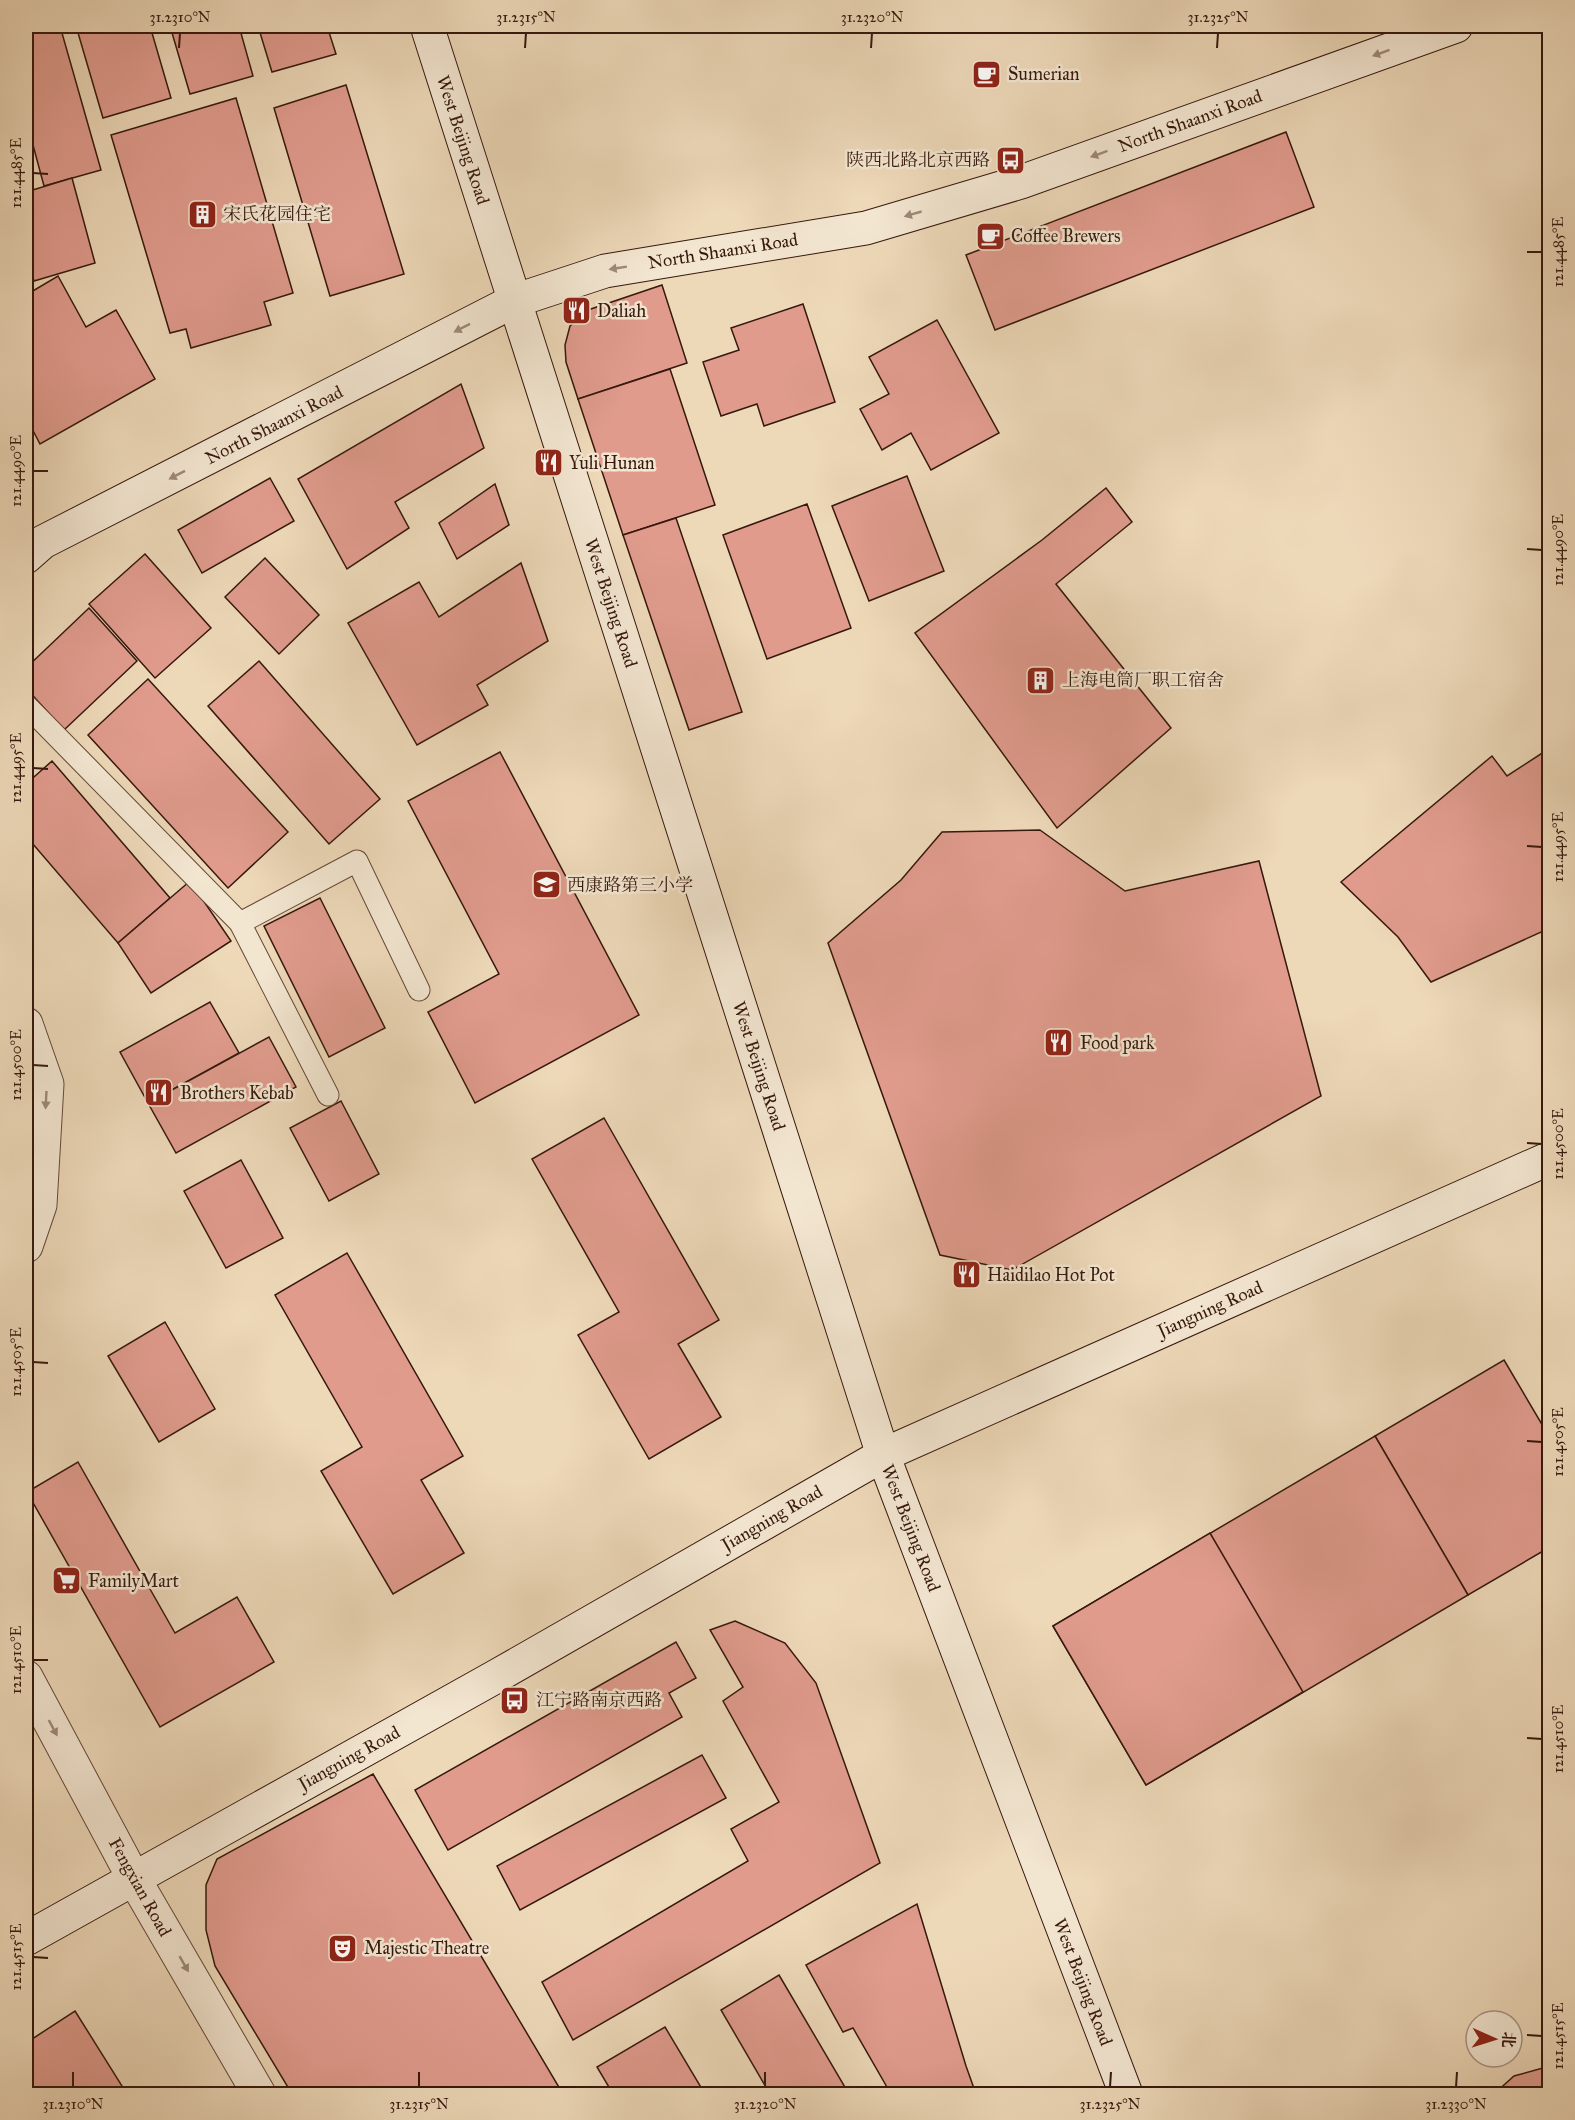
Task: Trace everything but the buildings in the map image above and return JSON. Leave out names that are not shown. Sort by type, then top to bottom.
[{"type":"main road","name":"West Beijing Road","points":[[427,26],[884,1455],[1126,2094]]},
{"type":"main road","name":"North Shaanxi Road","points":[[26,557],[43,542],[514,301],[605,271],[866,228],[1021,182],[1455,26]]},
{"type":"main road","points":[[26,1024],[47,1084],[40,1205],[26,1246]]},
{"type":"main road","name":"Jiangning Road","points":[[26,1939],[495,1677],[884,1455],[1550,1158]]},
{"type":"main road","name":"Fengxian Road","points":[[26,1677],[134,1877],[259,2094]]},
{"type":"lane","points":[[26,705],[240,923],[328,1095]]},
{"type":"lane","points":[[240,923],[357,861],[419,990]]},
{"type":"place","name":"Sumerian","points":[[987,74]]},
{"type":"place","name":"陕西北路北京西路","points":[[1011,160]]},
{"type":"place","name":"宋氏花园住宅","points":[[202,214]]},
{"type":"place","name":"Coffee Brewers","points":[[990,236]]},
{"type":"place","name":"Daliah","points":[[576,311]]},
{"type":"place","name":"Yuli Hunan","points":[[548,463]]},
{"type":"place","name":"上海电筒厂职工宿舍","points":[[1041,680]]},
{"type":"place","name":"西康路第三小学","points":[[546,885]]},
{"type":"place","name":"Food park","points":[[1059,1043]]},
{"type":"place","name":"Brothers Kebab","points":[[159,1093]]},
{"type":"place","name":"Haidilao Hot Pot","points":[[966,1275]]},
{"type":"place","name":"FamilyMart","points":[[67,1581]]},
{"type":"place","name":"江宁路南京西路","points":[[515,1700]]},
{"type":"place","name":"Majestic Theatre","points":[[343,1948]]}]
